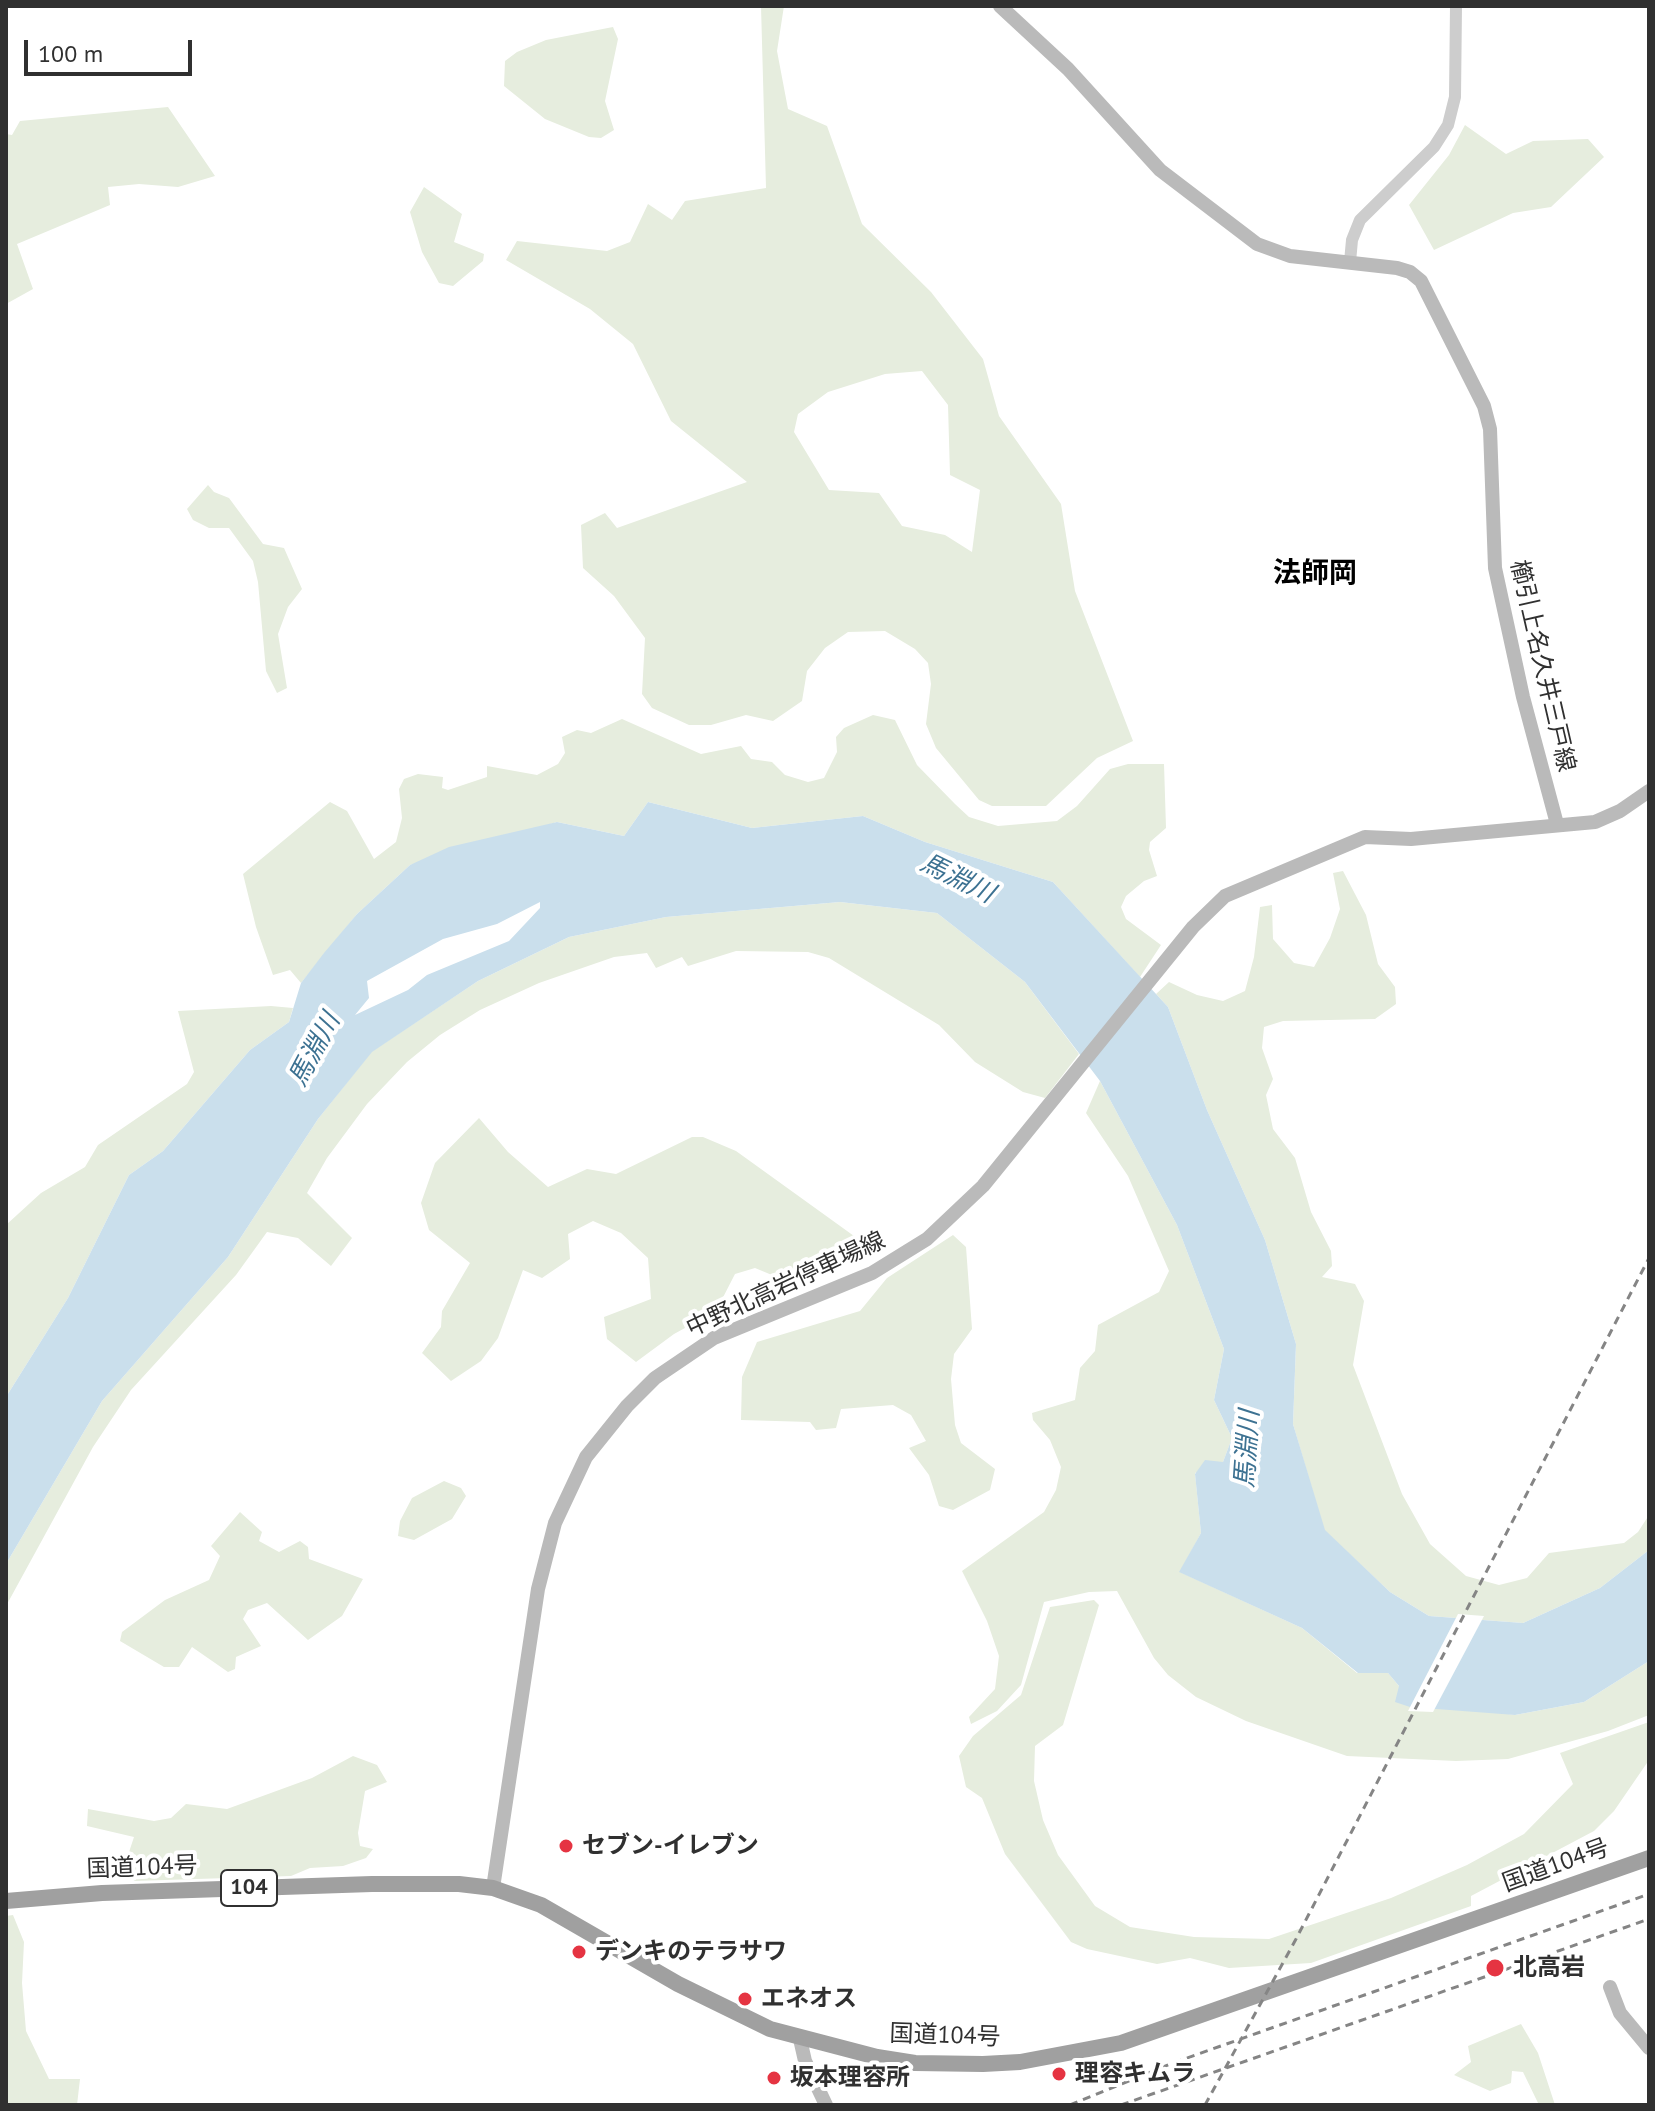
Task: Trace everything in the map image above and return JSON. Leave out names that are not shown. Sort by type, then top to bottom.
[{"type":"highway","name":"国道104号","points":[[6,1901],[102,1893],[372,1884],[459,1884],[493,1888],[541,1905],[729,2011],[800,2039],[877,2057],[949,2064],[1020,2062],[1090,2050],[1205,2015],[1649,1858]]},
{"type":"main road","name":"櫛引上名久井三戸線","points":[[1000,6],[1068,69],[1160,170],[1257,244],[1290,256],[1397,268],[1410,272],[1421,281],[1484,406],[1490,429],[1495,568],[1526,709],[1557,824]]},
{"type":"main road","points":[[1557,824],[1608,818],[1649,791]]},
{"type":"main road","name":"中野北高岩停車場線","points":[[493,1888],[541,1576],[555,1523],[586,1457],[627,1406],[682,1357],[750,1321],[872,1273],[927,1239],[983,1186],[1176,949],[1225,896],[1365,837],[1411,839],[1557,824]]},
{"type":"main road","points":[[1610,1987],[1620,2013],[1649,2048]]},
{"type":"main road","points":[[800,2039],[805,2061],[826,2105]]},
{"type":"street","points":[[1350,262],[1352,240],[1360,220],[1434,147],[1448,125],[1455,97],[1456,6]]},
{"type":"green space","points":[[761,6],[784,6],[777,51],[788,109],[827,126],[862,224],[931,292],[983,359],[999,416],[1061,504],[1075,591],[1133,741],[1097,758],[1046,806],[992,806],[979,800],[936,748],[926,724],[931,684],[928,663],[915,649],[885,631],[848,632],[825,648],[807,671],[802,701],[773,721],[746,715],[711,725],[689,725],[652,708],[642,694],[645,638],[614,596],[583,568],[581,525],[605,513],[617,528],[747,482],[671,421],[633,344],[590,309],[506,260],[517,241],[607,251],[630,242],[648,204],[672,220],[685,201],[766,188]],"holes":[[[922,371],[948,405],[950,475],[980,490],[972,552],[945,535],[902,526],[879,493],[829,490],[794,432],[798,414],[828,392],[885,374]]]},
{"type":"green space","points":[[613,27],[618,39],[605,101],[614,130],[601,138],[589,137],[545,119],[504,86],[505,61],[517,52],[546,40]]},
{"type":"green space","points":[[168,107],[215,176],[178,187],[139,184],[108,187],[110,205],[17,244],[33,289],[6,304],[6,134],[12,135],[20,121]]},
{"type":"green space","points":[[1465,125],[1506,154],[1533,141],[1588,139],[1604,157],[1551,207],[1513,213],[1434,250],[1409,205],[1449,155]]},
{"type":"green space","points":[[424,187],[462,214],[454,242],[484,254],[483,261],[453,286],[439,283],[422,252],[410,212]]},
{"type":"green space","points":[[208,485],[214,492],[229,498],[263,544],[284,548],[302,589],[288,607],[278,634],[287,688],[277,693],[266,671],[258,582],[253,561],[229,528],[209,528],[193,520],[187,509]]},
{"type":"green space","points":[[873,715],[895,720],[917,765],[969,817],[998,826],[1057,821],[1077,806],[1110,769],[1128,764],[1164,764],[1166,828],[1150,842],[1149,850],[1157,876],[1144,881],[1126,896],[1121,907],[1126,919],[1161,945],[1140,977],[1053,882],[925,842],[863,816],[752,828],[648,802],[624,836],[557,822],[410,865],[357,914],[301,983],[290,970],[273,975],[256,927],[243,874],[330,802],[347,811],[374,859],[396,842],[402,818],[399,789],[404,779],[418,774],[443,777],[442,788],[448,790],[487,777],[487,766],[537,775],[558,764],[565,753],[562,737],[577,730],[591,733],[622,719],[701,754],[741,746],[751,759],[772,762],[785,775],[808,782],[824,778],[837,752],[836,737],[844,728]]},
{"type":"green space","points":[[1343,871],[1366,915],[1378,964],[1395,987],[1396,1004],[1375,1019],[1283,1021],[1264,1027],[1262,1048],[1273,1079],[1266,1095],[1273,1129],[1295,1158],[1311,1212],[1331,1251],[1332,1266],[1322,1277],[1355,1284],[1364,1301],[1353,1365],[1402,1494],[1430,1544],[1466,1576],[1499,1585],[1527,1578],[1549,1553],[1624,1543],[1638,1532],[1649,1515],[1649,1550],[1600,1588],[1523,1623],[1429,1616],[1390,1592],[1324,1530],[1293,1424],[1296,1344],[1265,1240],[1207,1110],[1168,1007],[1156,994],[1169,982],[1197,995],[1223,1001],[1245,991],[1254,957],[1260,907],[1272,905],[1273,939],[1294,963],[1314,967],[1330,938],[1340,909],[1333,873]]},
{"type":"green space","points":[[840,902],[937,913],[1025,982],[1079,1054],[1045,1098],[1023,1092],[975,1062],[939,1025],[829,958],[808,952],[736,951],[688,966],[682,957],[656,968],[647,953],[614,957],[539,983],[480,1010],[440,1035],[407,1062],[367,1104],[327,1158],[307,1193],[352,1238],[331,1266],[298,1238],[267,1232],[236,1275],[131,1390],[93,1447],[6,1606],[6,1564],[102,1401],[228,1257],[318,1119],[371,1052],[478,981],[569,937],[666,917]]},
{"type":"green space","points":[[271,1006],[293,1008],[289,1022],[250,1050],[163,1151],[129,1175],[68,1298],[6,1397],[6,1225],[41,1193],[85,1167],[98,1145],[187,1084],[194,1072],[178,1011]]},
{"type":"green space","points":[[1100,1081],[1177,1225],[1224,1349],[1214,1400],[1232,1438],[1223,1462],[1195,1473],[1201,1533],[1180,1572],[1302,1628],[1357,1673],[1388,1673],[1399,1686],[1472,1709],[1515,1715],[1584,1702],[1649,1661],[1649,1715],[1608,1731],[1508,1759],[1456,1761],[1347,1756],[1246,1721],[1196,1697],[1168,1675],[1154,1658],[1117,1591],[1089,1592],[1044,1602],[1021,1685],[997,1711],[971,1724],[969,1717],[995,1689],[999,1656],[987,1621],[962,1571],[1044,1512],[1056,1490],[1061,1467],[1050,1440],[1033,1420],[1032,1413],[1075,1400],[1080,1368],[1095,1351],[1098,1325],[1159,1292],[1169,1271],[1128,1176],[1086,1113]]},
{"type":"green space","points":[[479,1118],[508,1152],[548,1187],[587,1169],[616,1174],[692,1137],[703,1137],[736,1151],[854,1236],[855,1245],[843,1258],[784,1280],[755,1268],[735,1274],[716,1311],[674,1334],[636,1362],[607,1339],[604,1317],[651,1299],[648,1258],[621,1233],[593,1221],[568,1234],[570,1259],[542,1278],[523,1270],[498,1338],[481,1361],[451,1381],[422,1353],[441,1327],[442,1311],[470,1263],[429,1230],[421,1203],[435,1163]]},
{"type":"green space","points":[[953,1235],[966,1247],[972,1329],[954,1354],[951,1379],[955,1425],[961,1443],[995,1469],[990,1490],[953,1510],[939,1506],[929,1475],[909,1448],[926,1441],[911,1415],[893,1405],[841,1409],[836,1428],[816,1430],[810,1422],[741,1420],[742,1377],[757,1342],[860,1311],[887,1278]]},
{"type":"green space","points":[[444,1481],[461,1488],[466,1496],[452,1519],[414,1540],[398,1536],[400,1521],[412,1498]]},
{"type":"green space","points":[[240,1512],[262,1532],[259,1541],[279,1552],[300,1541],[308,1547],[309,1559],[363,1579],[342,1616],[308,1640],[267,1603],[248,1610],[243,1619],[261,1646],[236,1657],[235,1669],[228,1672],[192,1647],[179,1667],[164,1667],[120,1641],[122,1632],[165,1600],[209,1580],[220,1556],[211,1546]]},
{"type":"green space","points":[[1094,1600],[1099,1605],[1063,1725],[1035,1746],[1034,1781],[1043,1820],[1058,1855],[1095,1906],[1130,1927],[1194,1937],[1269,1939],[1391,1898],[1467,1865],[1524,1834],[1573,1784],[1560,1753],[1649,1722],[1649,1760],[1614,1811],[1594,1831],[1471,1896],[1471,1906],[1311,1963],[1229,1968],[1190,1958],[1157,1964],[1087,1949],[1071,1942],[1005,1854],[982,1798],[966,1787],[959,1756],[973,1736],[1021,1695],[1050,1607]]},
{"type":"green space","points":[[353,1756],[377,1765],[387,1782],[365,1791],[358,1833],[360,1846],[373,1849],[366,1858],[343,1866],[310,1868],[291,1876],[134,1881],[126,1861],[134,1837],[87,1826],[88,1809],[154,1821],[171,1818],[186,1804],[227,1809],[312,1778]]},
{"type":"green space","points":[[13,1915],[24,1942],[22,1983],[26,2031],[49,2079],[80,2079],[77,2105],[6,2105],[6,1916]]},
{"type":"green space","points":[[1521,2024],[1538,2053],[1555,2105],[1539,2105],[1523,2072],[1512,2071],[1511,2083],[1490,2091],[1454,2075],[1471,2062],[1468,2046]]},
{"type":"water","name":"馬淵川","points":[[648,802],[752,828],[863,816],[925,842],[1053,882],[1168,1007],[1207,1110],[1265,1240],[1296,1344],[1293,1424],[1325,1530],[1390,1592],[1429,1616],[1523,1623],[1600,1588],[1649,1550],[1649,1661],[1584,1702],[1515,1715],[1410,1707],[1395,1702],[1399,1686],[1388,1673],[1358,1673],[1302,1628],[1179,1572],[1201,1533],[1195,1474],[1205,1460],[1223,1462],[1232,1438],[1214,1400],[1224,1349],[1177,1225],[1100,1081],[1025,982],[937,913],[840,902],[666,917],[569,937],[478,981],[372,1052],[318,1119],[228,1257],[102,1401],[6,1564],[6,1397],[68,1298],[129,1175],[163,1151],[250,1050],[289,1022],[301,983],[324,953],[357,914],[410,865],[449,847],[557,822],[624,836]],"holes":[[[540,902],[540,908],[509,941],[427,975],[408,990],[355,1015],[369,998],[367,981],[443,939],[497,924]]]},
{"type":"pier","points":[[1458,1614],[1484,1616],[1433,1712],[1408,1711]]},
{"type":"railway","points":[[1205,2105],[1296,1939],[1649,1258]]},
{"type":"railway","points":[[1070,2105],[1173,2063],[1649,1894]]},
{"type":"railway","points":[[1121,2105],[1649,1919]]},
{"type":"place","name":"セブン-イレブン","points":[[566,1846]]},
{"type":"place","name":"デンキのテラサワ","points":[[579,1952]]},
{"type":"place","name":"北高岩","points":[[1495,1968]]},
{"type":"place","name":"エネオス","points":[[745,1999]]},
{"type":"place","name":"理容キムラ","points":[[1059,2074]]},
{"type":"place","name":"坂本理容所","points":[[774,2078]]},
{"type":"district","name":"法師岡","points":[[1315,574]]}]
